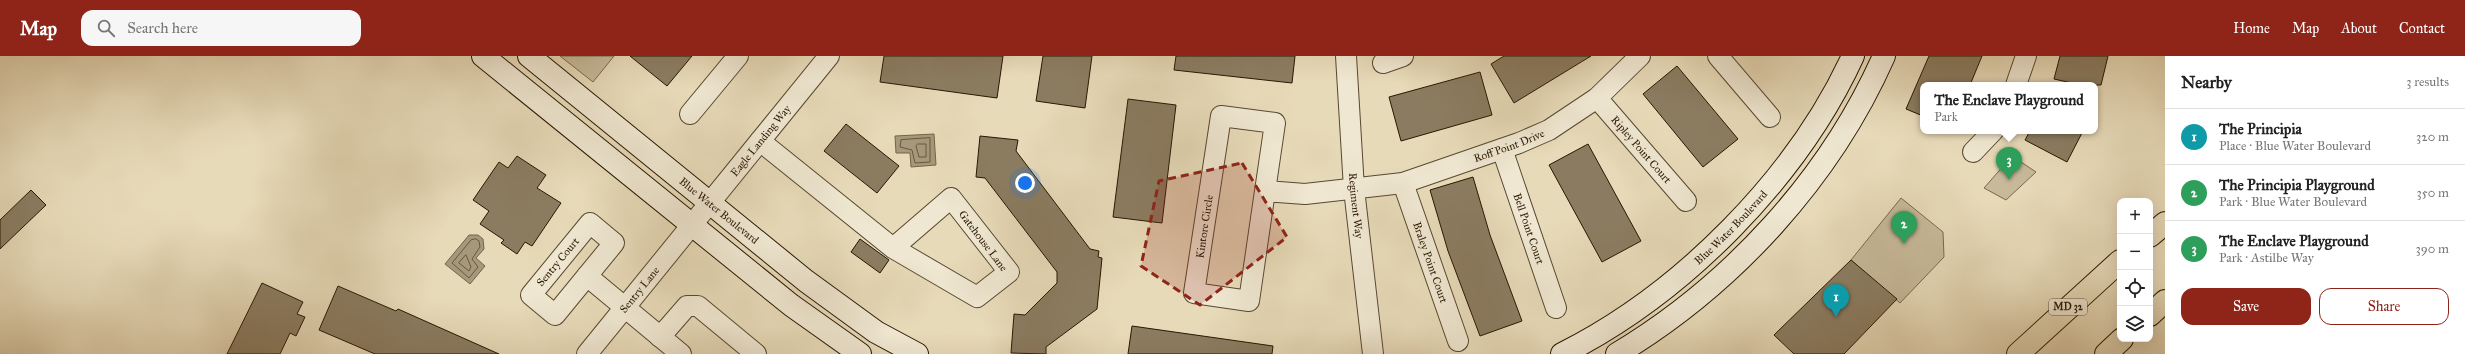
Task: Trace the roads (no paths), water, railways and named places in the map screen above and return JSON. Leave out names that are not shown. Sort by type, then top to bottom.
[{"type":"highway","points":[[2152,234],[2165,223]]},
{"type":"highway","name":"MD 32","points":[[2018,354],[2117,264]]},
{"type":"highway","points":[[2153,312],[2165,301]]},
{"type":"highway","points":[[2106,354],[2119,342]]},
{"type":"street","points":[[483,56],[791,305],[860,354]]},
{"type":"street","name":"Blue Water Boulevard","points":[[528,56],[843,309],[876,332],[917,354]]},
{"type":"street","points":[[690,114],[738,56]]},
{"type":"street","name":"Eagle Landing Way","points":[[692,225],[829,56]]},
{"type":"street","name":"Regiment Way","points":[[1346,56],[1354,189],[1373,354]]},
{"type":"street","points":[[1383,63],[1403,56]]},
{"type":"street","name":"Roff Point Drive","points":[[1354,189],[1403,183],[1502,149],[1549,130],[1597,98],[1640,56]]},
{"type":"street","points":[[1718,56],[1770,117]]},
{"type":"street","name":"Blue Water Boulevard","points":[[1562,354],[1615,323],[1666,286],[1703,255],[1751,207],[1790,159],[1813,126],[1845,74],[1853,56]]},
{"type":"street","points":[[1618,354],[1690,303],[1772,226],[1817,170],[1843,132],[1874,79],[1884,56]]},
{"type":"street","points":[[2017,82],[2026,56]]},
{"type":"street","name":"Ripley Point Court","points":[[1597,98],[1686,202]]},
{"type":"street","name":"Kintore Circle","points":[[1221,116],[1275,123],[1265,191],[1249,301],[1194,293],[1221,116]]},
{"type":"street","points":[[1973,152],[1989,134]]},
{"type":"street","name":"Gatehouse Lane","points":[[760,141],[893,248],[977,297],[1009,272],[951,198],[893,248]]},
{"type":"street","name":"Bell Point Court","points":[[1502,149],[1556,308]]},
{"type":"street","name":"Braley Point Court","points":[[1403,183],[1458,341]]},
{"type":"street","points":[[1265,191],[1304,194],[1354,189]]},
{"type":"street","name":"Sentry Lane","points":[[587,354],[692,225]]},
{"type":"street","points":[[587,276],[681,354]]},
{"type":"street","points":[[660,337],[687,306],[698,306],[756,354]]},
{"type":"water","points":[[934,134],[936,165],[911,167],[910,153],[896,153],[895,136]]},
{"type":"water","points":[[469,235],[478,235],[483,239],[484,249],[476,258],[485,266],[470,284],[445,264]]},
{"type":"place","name":"The Enclave Playground","points":[[2009,180]]},
{"type":"place","name":"The Principia Playground","points":[[1904,244]]},
{"type":"place","name":"The Principia","points":[[1836,317]]}]
